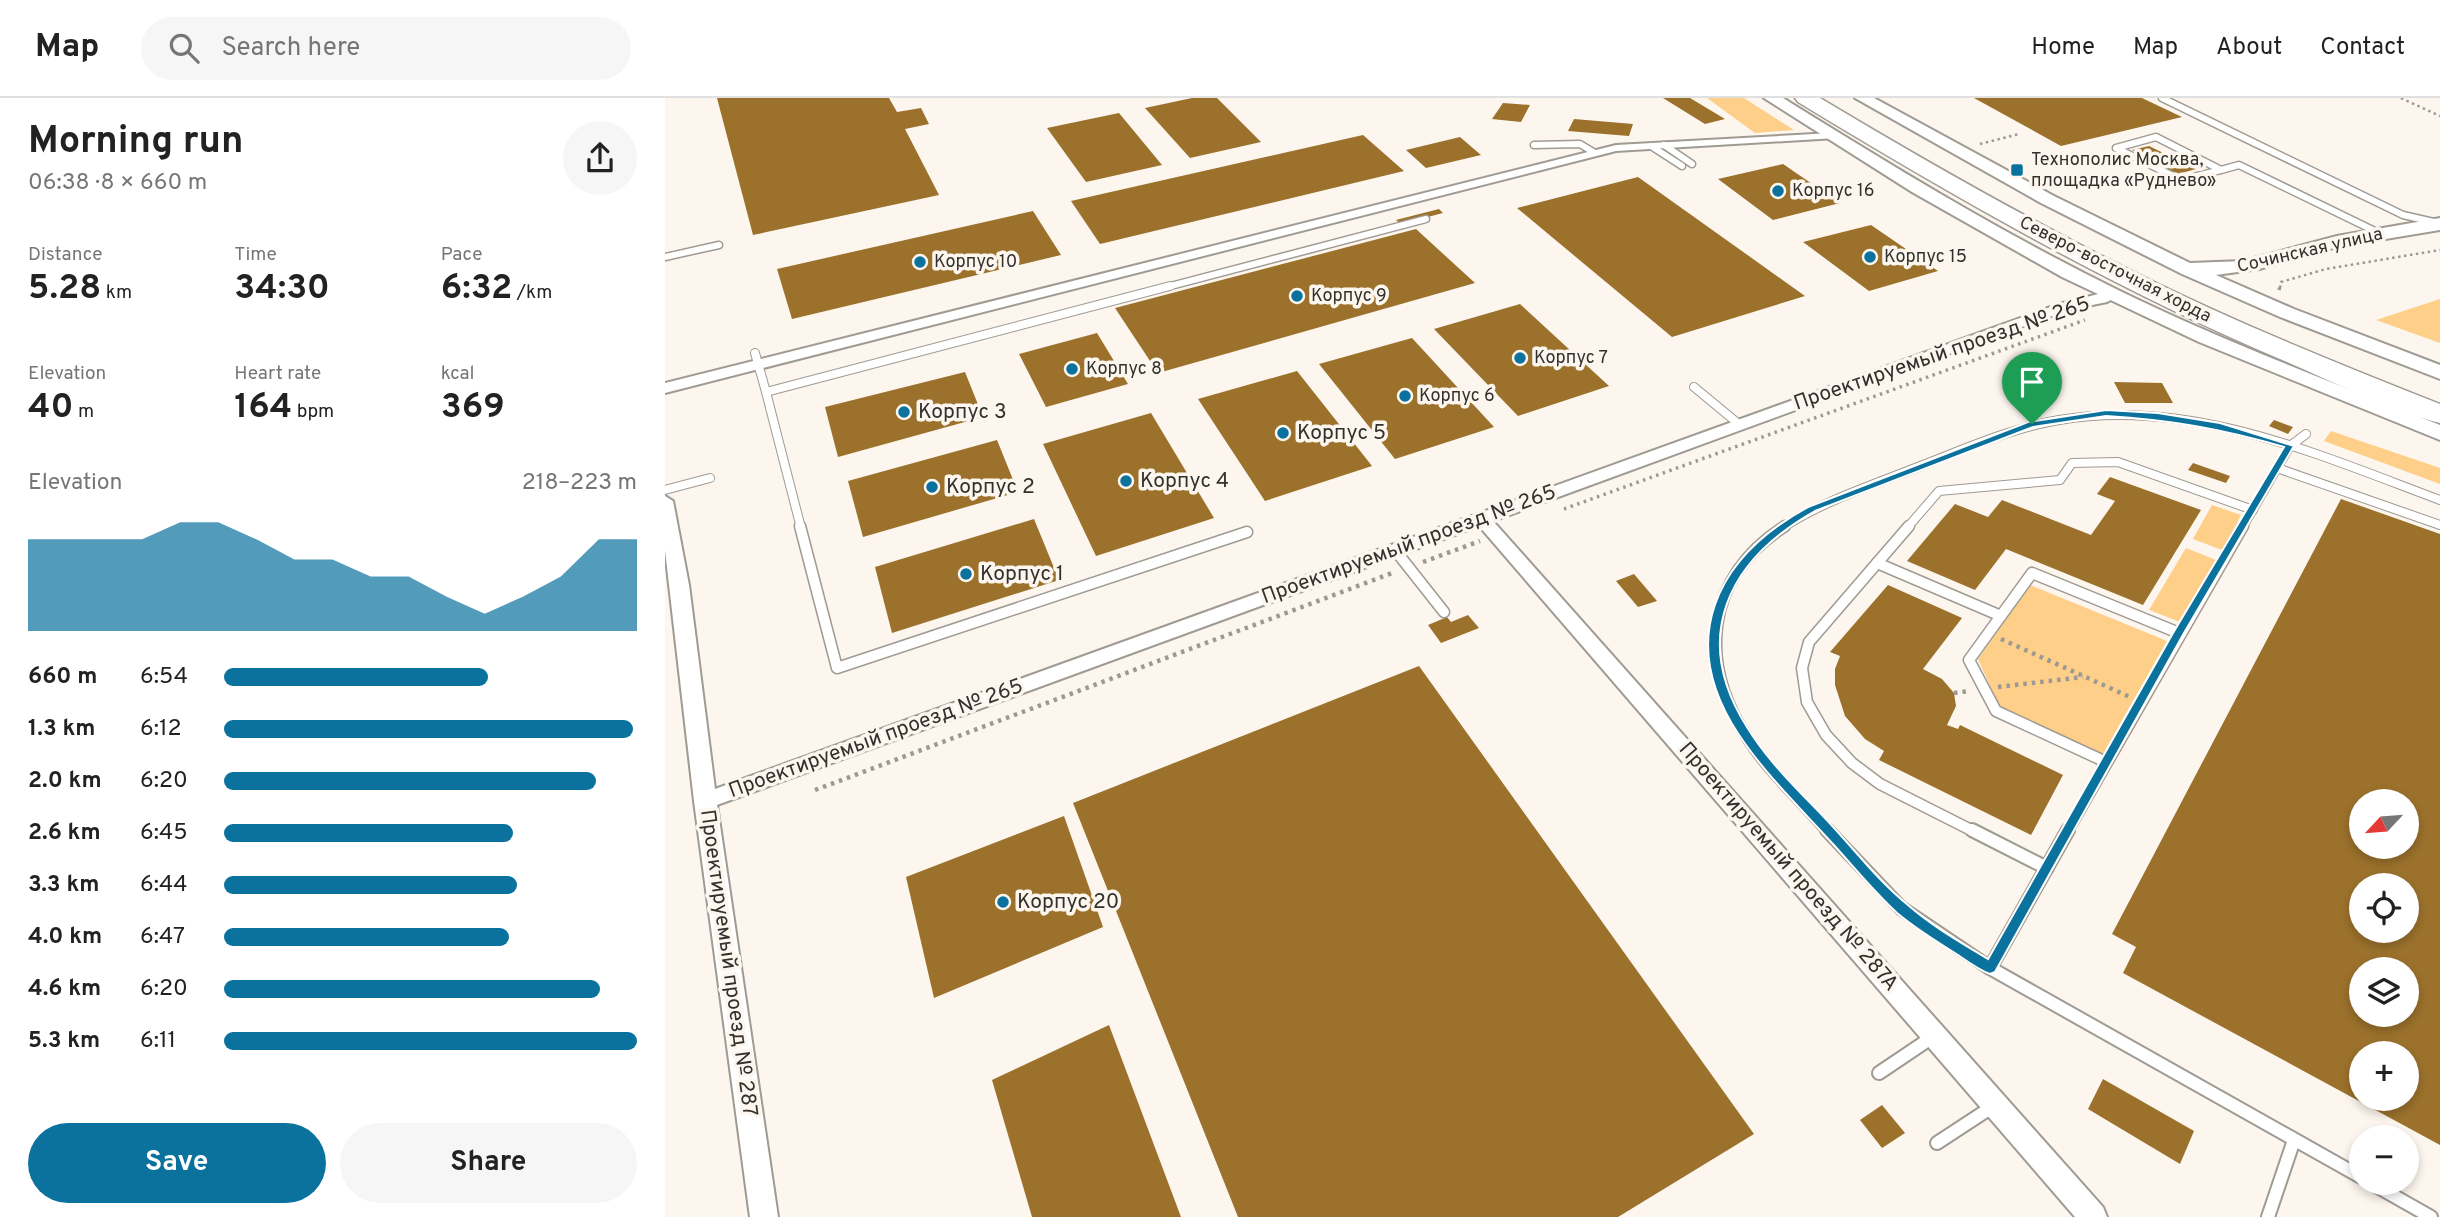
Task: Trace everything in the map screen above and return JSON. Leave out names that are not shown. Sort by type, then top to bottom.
[{"type":"highway","name":"Северо-восточная хорда","points":[[1805,98],[2009,217],[2122,275],[2233,329],[2440,414]]},
{"type":"highway","name":"Северо-восточная хорда","points":[[1836,98],[2004,196],[2127,260],[2315,344],[2440,395]]},
{"type":"street","points":[[1772,98],[1969,219],[2071,274],[2213,340],[2440,433]]},
{"type":"street","points":[[1863,98],[2094,224],[2179,265],[2290,307],[2440,372]]},
{"type":"street","points":[[665,388],[756,359],[1616,148],[1832,136]]},
{"type":"street","name":"Сочинская улица","points":[[2179,265],[2222,271],[2381,234],[2405,223],[2440,224]]},
{"type":"street","name":"Сочинская улица","points":[[2290,307],[2269,300],[2262,289],[2262,282],[2268,276],[2340,256],[2440,240]]},
{"type":"street","name":"Проектируемый проезд № 265","points":[[705,801],[1395,550],[1482,529],[1740,425],[2064,307],[2113,294]]},
{"type":"street","name":"Проектируемый проезд № 287","points":[[665,502],[680,585],[705,801],[764,1217]]},
{"type":"street","name":"Проектируемый проезд № 287А","points":[[1482,529],[1936,1035],[2093,1217]]},
{"type":"lane","points":[[2162,98],[2405,223]]},
{"type":"lane","points":[[2222,170],[2156,137],[2116,148],[2181,180],[2222,170],[2239,164],[2381,234]]},
{"type":"lane","points":[[1534,145],[1580,144],[1595,153]]},
{"type":"lane","points":[[1658,145],[1692,164]]},
{"type":"lane","points":[[1658,145],[1682,166]]},
{"type":"lane","points":[[766,392],[1426,219]]},
{"type":"lane","points":[[665,257],[719,245]]},
{"type":"lane","points":[[756,359],[837,668],[1247,532]]},
{"type":"lane","points":[[1694,387],[1740,425]]},
{"type":"lane","points":[[2349,1170],[1990,968],[1935,934],[1892,899],[1770,768],[1742,730],[1721,690],[1713,660],[1716,615],[1725,589],[1748,556],[1769,536],[1811,509],[2032,424],[2106,413],[2158,416],[2210,424],[2290,446],[2440,500]]},
{"type":"lane","points":[[1990,968],[2179,633],[2290,446],[2306,434]]},
{"type":"lane","points":[[2047,868],[1880,784],[1852,763],[1826,735],[1807,702],[1802,668],[1809,642],[1939,491],[2060,480],[2072,463],[2118,462],[2253,510]]},
{"type":"lane","points":[[2277,468],[2440,525]]},
{"type":"lane","points":[[665,490],[710,478]]},
{"type":"lane","points":[[1395,550],[1444,612]]},
{"type":"lane","points":[[1877,563],[2001,616]]},
{"type":"lane","points":[[2106,762],[1996,711],[1969,660],[2032,573],[2179,633]]},
{"type":"lane","points":[[1879,1073],[1936,1035]]},
{"type":"lane","points":[[1937,1143],[1995,1105]]},
{"type":"lane","points":[[2268,1217],[2294,1140]]},
{"type":"lane","points":[[2392,1195],[2431,1217]]},
{"type":"path","points":[[2401,98],[2440,116]]},
{"type":"path","points":[[1977,144],[2019,134]]},
{"type":"path","points":[[2290,307],[2278,288],[2281,282],[2326,269],[2440,250]]},
{"type":"path","points":[[1554,513],[2090,318]]},
{"type":"path","points":[[815,790],[1409,567],[1482,529]]},
{"type":"path","points":[[1988,634],[2141,702]]},
{"type":"path","points":[[1984,689],[2084,677]]},
{"type":"shaded area","points":[[1707,98],[1744,98],[1794,130],[1755,133]]},
{"type":"shaded area","points":[[2440,299],[2440,343],[2376,320]]},
{"type":"shaded area","points":[[2331,431],[2440,468],[2440,484],[2324,441]]},
{"type":"shaded area","points":[[2212,505],[2241,515],[2222,550],[2193,539]]},
{"type":"shaded area","points":[[2186,548],[2216,560],[2180,622],[2149,610]]},
{"type":"shaded area","points":[[2030,585],[2167,641],[2102,756],[2000,708],[1978,659]]},
{"type":"building","points":[[717,98],[889,98],[897,112],[921,108],[929,124],[905,129],[939,195],[753,235]]},
{"type":"building","points":[[1192,98],[1217,98],[1261,142],[1190,158],[1145,108]]},
{"type":"building","points":[[1663,98],[1690,98],[1725,119],[1705,124]]},
{"type":"building","points":[[1974,98],[2142,98],[2182,117],[2061,146]]},
{"type":"building","points":[[1503,103],[1530,105],[1521,122],[1492,119]]},
{"type":"building","points":[[1119,113],[1162,165],[1086,182],[1047,128]]},
{"type":"building","points":[[1574,119],[1633,124],[1629,136],[1568,131]]},
{"type":"building","points":[[1363,135],[1404,171],[1100,244],[1071,201]]},
{"type":"building","points":[[1460,137],[1481,155],[1426,168],[1406,150]]},
{"type":"building","points":[[2149,146],[2196,169],[2178,174],[2132,150]]},
{"type":"building","name":"Корпус 16","points":[[1783,164],[1840,203],[1773,220],[1718,179]]},
{"type":"building","points":[[1638,177],[1805,296],[1672,337],[1517,208]]},
{"type":"building","points":[[1439,209],[1443,213],[1401,224],[1396,220]]},
{"type":"building","name":"Корпус 10","points":[[1033,211],[1061,255],[792,319],[777,269]]},
{"type":"building","name":"Корпус 15","points":[[1871,225],[1938,271],[1869,291],[1803,242]]},
{"type":"building","name":"Корпус 9","points":[[1416,229],[1475,283],[1158,373],[1115,308]]},
{"type":"building","name":"Корпус 7","points":[[1520,304],[1609,386],[1518,416],[1434,329]]},
{"type":"building","name":"Корпус 8","points":[[1097,333],[1128,384],[1046,407],[1019,354]]},
{"type":"building","name":"Корпус 6","points":[[1412,338],[1494,427],[1395,459],[1319,364]]},
{"type":"building","name":"Корпус 5","points":[[1297,371],[1372,466],[1265,501],[1198,399]]},
{"type":"building","name":"Корпус 3","points":[[965,372],[983,417],[838,457],[825,407]]},
{"type":"building","points":[[2114,382],[2162,383],[2173,403],[2125,403]]},
{"type":"building","name":"Корпус 4","points":[[1151,413],[1214,518],[1096,556],[1043,444]]},
{"type":"building","points":[[2274,420],[2293,427],[2288,434],[2269,426]]},
{"type":"building","name":"Корпус 2","points":[[997,440],[1018,492],[863,537],[848,481]]},
{"type":"building","points":[[2193,463],[2230,476],[2226,483],[2188,470]]},
{"type":"building","points":[[2110,477],[2201,510],[2143,605],[2006,549],[1975,590],[1907,561],[1955,504],[1988,517],[2002,500],[2091,535],[2115,501],[2097,494]]},
{"type":"building","points":[[2341,499],[2440,534],[2440,1145],[2419,1134],[2419,1125],[2403,1125],[2377,1111],[2419,1111],[2419,1041],[2349,1041],[2349,1096],[2123,973],[2136,947],[2112,934]]},
{"type":"building","name":"Корпус 1","points":[[1034,519],[1059,580],[892,633],[875,567]]},
{"type":"building","points":[[1634,574],[1657,601],[1638,607],[1616,581]]},
{"type":"building","points":[[1888,585],[1962,618],[1923,669],[1942,679],[1954,693],[1956,706],[1947,725],[1958,729],[1960,725],[2063,775],[2031,835],[1879,760],[1884,751],[1865,739],[1845,716],[1835,685],[1835,669],[1840,656],[1830,652]]},
{"type":"building","points":[[1468,615],[1479,628],[1441,643],[1428,625],[1447,617],[1451,622]]},
{"type":"building","points":[[1419,666],[1754,1134],[1618,1217],[1238,1217],[1073,803]]},
{"type":"building","name":"Корпус 20","points":[[1064,816],[1103,927],[934,998],[906,877]]},
{"type":"building","points":[[1109,1025],[1181,1217],[1032,1217],[992,1080]]},
{"type":"building","points":[[2103,1079],[2194,1131],[2180,1164],[2088,1109]]},
{"type":"building","points":[[1882,1105],[1905,1133],[1882,1148],[1860,1120]]},
{"type":"place","name":"Технополис Москва, площадка «Руднево»","points":[[2017,170]]},
{"type":"place","name":"Корпус 16","points":[[1778,191]]},
{"type":"place","name":"Корпус 15","points":[[1870,257]]},
{"type":"place","name":"Корпус 10","points":[[920,262]]},
{"type":"place","name":"Корпус 9","points":[[1297,296]]},
{"type":"place","name":"Корпус 7","points":[[1520,358]]},
{"type":"place","name":"Корпус 8","points":[[1072,369]]},
{"type":"place","name":"Корпус 6","points":[[1405,396]]},
{"type":"place","name":"Корпус 3","points":[[904,412]]},
{"type":"place","name":"Корпус 5","points":[[1283,433]]},
{"type":"place","name":"Корпус 4","points":[[1126,481]]},
{"type":"place","name":"Корпус 2","points":[[932,487]]},
{"type":"place","name":"Корпус 1","points":[[966,574]]},
{"type":"place","name":"Корпус 20","points":[[1003,902]]},
{"type":"route","points":[[2106,413],[2158,416],[2220,426],[2290,446],[2179,633],[1990,968],[1935,934],[1901,908],[1770,768],[1742,730],[1721,690],[1713,660],[1716,615],[1725,589],[1748,556],[1769,536],[1791,521],[1811,509],[2032,424],[2106,413]]}]
